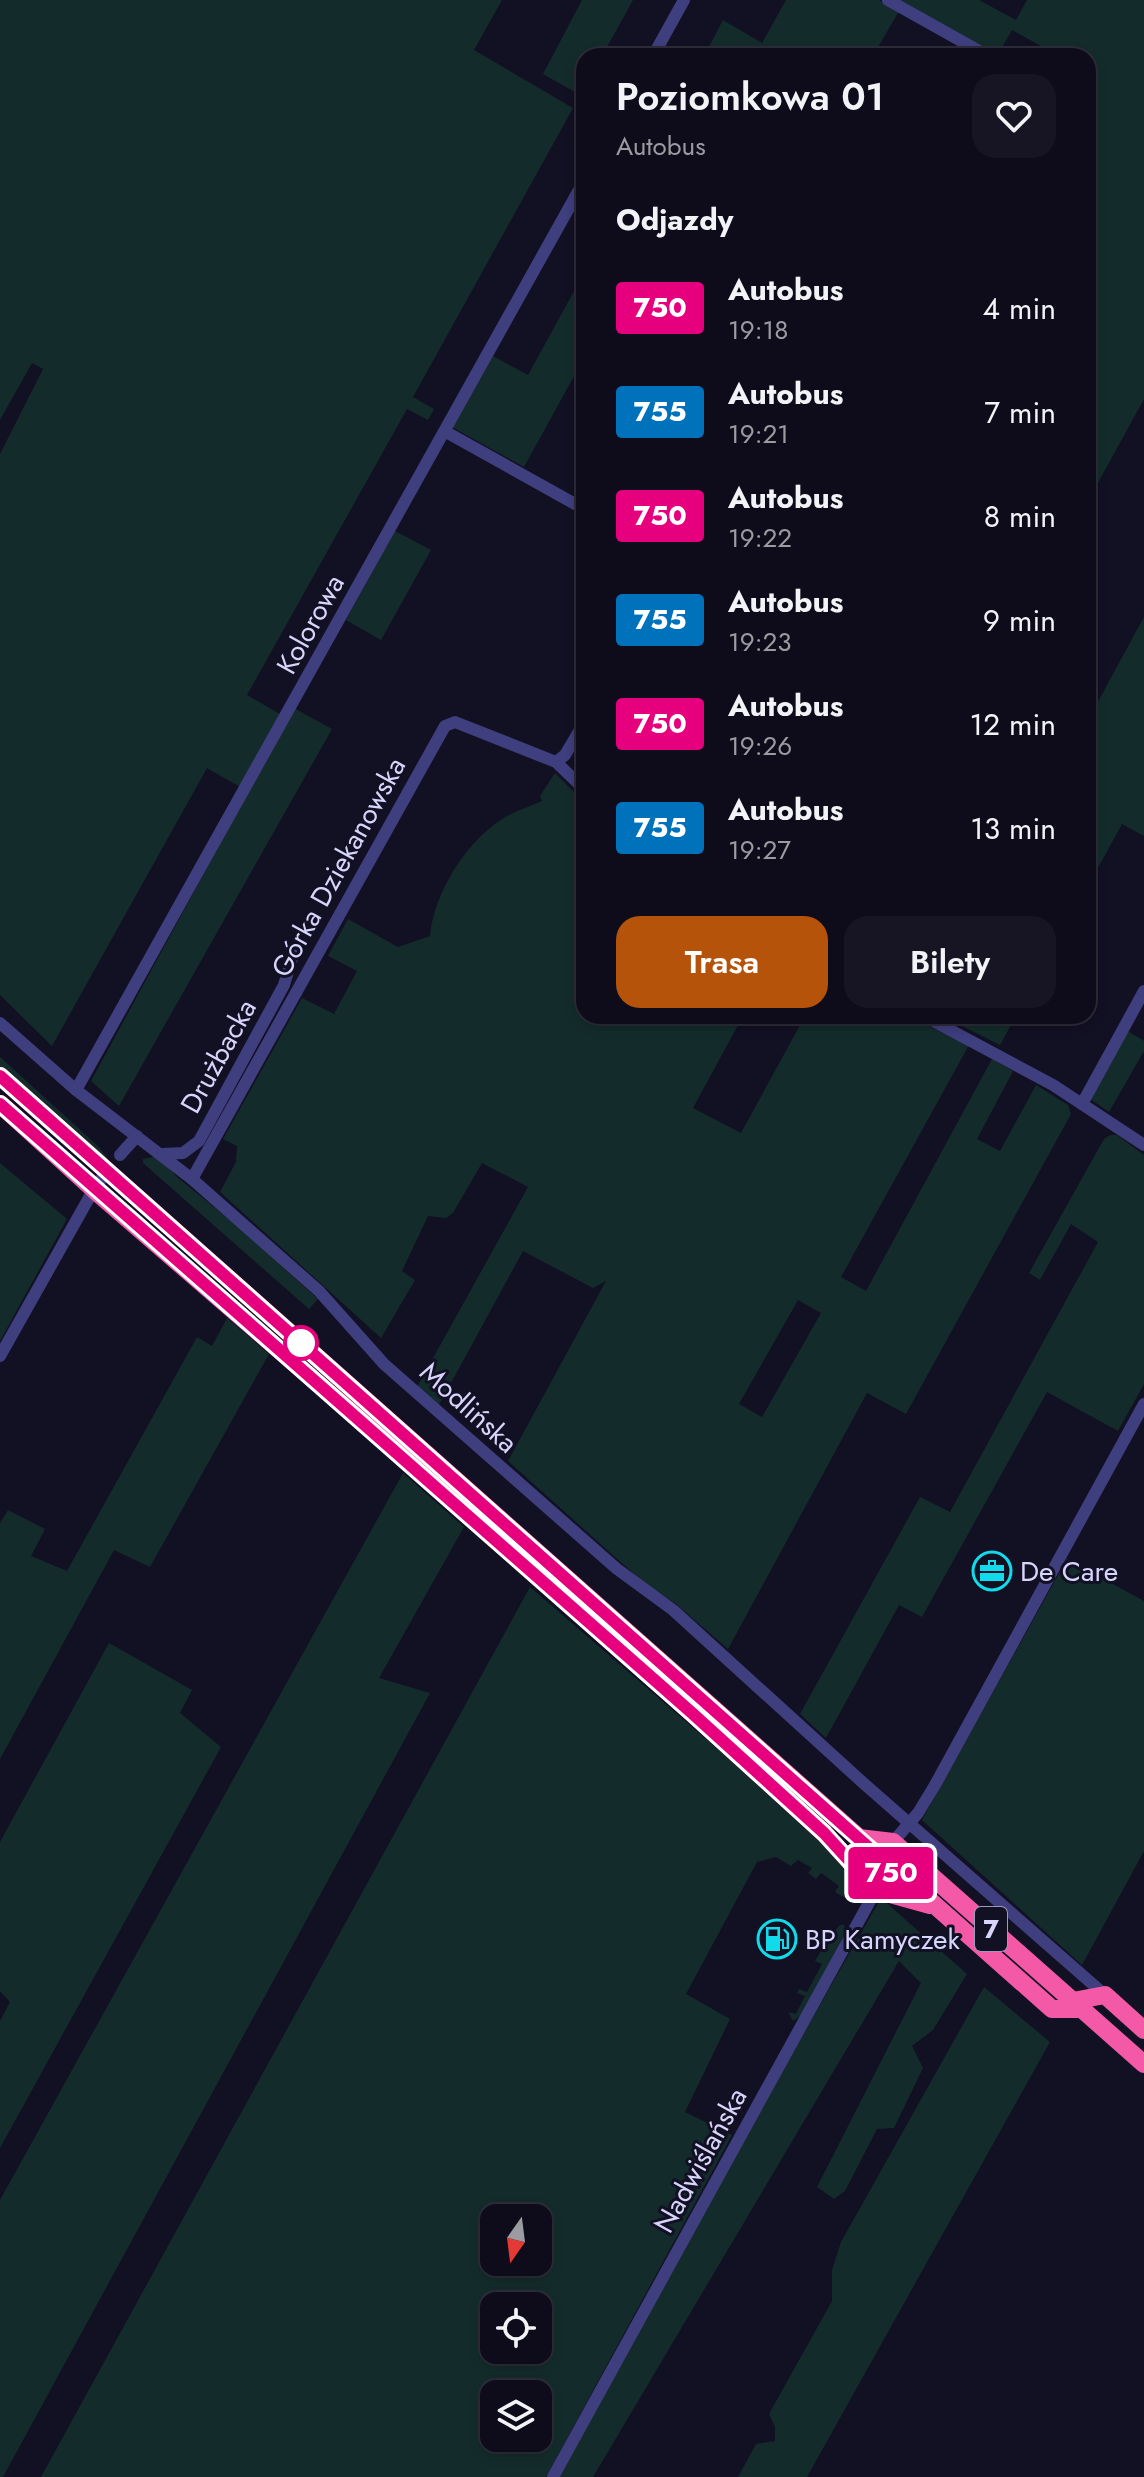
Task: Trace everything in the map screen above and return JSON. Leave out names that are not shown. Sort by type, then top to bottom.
[{"type":"highway","name":"7","points":[[0,1076],[1052,2009],[1073,2001]]},
{"type":"highway","points":[[0,1104],[692,1713],[824,1833],[876,1890],[936,1907]]},
{"type":"highway","points":[[859,1838],[893,1842]]},
{"type":"highway","name":"7","points":[[893,1842],[1144,2064]]},
{"type":"highway","points":[[1073,2001],[1099,1990],[1144,2030]]},
{"type":"street","points":[[657,48],[684,0]]},
{"type":"street","points":[[888,0],[974,48]]},
{"type":"street","name":"Kolorowa","points":[[76,1090],[576,196]]},
{"type":"street","points":[[446,432],[576,505]]},
{"type":"street","name":"Górka Dziekanowska","points":[[192,1179],[445,726],[455,722],[556,762]]},
{"type":"street","points":[[576,736],[565,755],[556,762],[576,781]]},
{"type":"street","name":"Drużbacka","points":[[162,1154],[183,1153],[199,1141],[284,985],[293,955]]},
{"type":"street","points":[[1082,1104],[1144,991]]},
{"type":"street","name":"Modlińska","points":[[0,1023],[76,1090],[192,1179],[319,1291],[384,1364],[617,1569],[673,1610],[1099,1990]]},
{"type":"street","points":[[938,1024],[1082,1104],[1144,1145]]},
{"type":"street","points":[[120,1155],[137,1136]]},
{"type":"street","points":[[0,1356],[107,1171]]},
{"type":"street","points":[[893,1842],[935,1785],[1144,1404]]},
{"type":"street","points":[[894,1870],[904,1864],[917,1864]]},
{"type":"street","name":"Nadwiślańska","points":[[553,2477],[876,1890],[894,1870]]},
{"type":"green space","points":[[0,0],[502,0],[474,50],[573,108],[413,397],[434,409],[428,420],[407,409],[247,695],[280,714],[240,787],[207,768],[52,1046],[0,995],[0,454],[43,369],[32,363],[0,420]]},
{"type":"green space","points":[[582,0],[633,0],[606,48],[576,48],[576,93],[543,74]]},
{"type":"green space","points":[[786,0],[879,0],[899,11],[878,48],[708,48],[723,20],[762,43]]},
{"type":"green space","points":[[896,0],[979,0],[1016,20],[1027,0],[1144,0],[1144,399],[1096,486],[1096,48],[1045,48],[1012,30],[1002,48],[983,48]]},
{"type":"green space","points":[[576,288],[576,373],[524,467],[452,427],[493,356],[528,375]]},
{"type":"green space","points":[[395,531],[431,550],[381,640],[346,620]]},
{"type":"green space","points":[[1144,617],[1144,836],[1122,824],[1096,871],[1096,705]]},
{"type":"green space","points":[[294,708],[332,729],[119,1106],[91,1081]]},
{"type":"green space","points":[[555,773],[576,794],[576,1024],[739,1024],[693,1108],[741,1133],[801,1024],[924,1024],[969,1045],[841,1277],[866,1291],[992,1059],[1013,1071],[977,1139],[1000,1151],[1036,1085],[1068,1105],[1071,1114],[906,1414],[867,1393],[728,1649],[676,1604],[644,1583],[508,1461],[606,1281],[593,1288],[523,1251],[439,1405],[417,1387],[528,1187],[482,1163],[453,1213],[446,1218],[428,1216],[402,1271],[415,1280],[381,1338],[220,1192],[236,1162],[237,1146],[223,1139],[302,998],[334,1014],[357,971],[328,956],[348,919],[398,947],[430,936],[438,902],[467,852],[493,826],[511,814],[542,801],[540,796]],"holes":[[[798,1300],[821,1313],[762,1417],[739,1404]]]},
{"type":"green space","points":[[958,1024],[1012,1024],[1000,1045]]},
{"type":"green space","points":[[1126,1030],[1144,1041],[1144,1051],[1109,1112],[1089,1098]]},
{"type":"green space","points":[[0,1057],[99,1147],[110,1162],[0,1068]]},
{"type":"green space","points":[[1117,1135],[1144,1155],[1144,1384],[1118,1431],[1047,1392],[922,1617],[899,1605],[826,1738],[800,1714],[920,1497],[950,1512],[1098,1242],[1071,1224],[1040,1280],[1029,1273],[1104,1139]]},
{"type":"green space","points":[[158,1156],[177,1177],[318,1299],[309,1309],[143,1163],[143,1159]]},
{"type":"green space","points":[[0,1163],[67,1219],[0,1341]]},
{"type":"green space","points":[[227,1318],[269,1354],[150,1567],[114,1550],[0,1759],[0,1523],[8,1510],[45,1529],[31,1556],[67,1571],[197,1337],[212,1346]]},
{"type":"green space","points":[[403,1473],[464,1527],[379,1678],[430,1693],[3,2477],[0,2477],[0,2200]]},
{"type":"green space","points":[[1067,1559],[1144,1601],[1144,1851],[1082,1965],[922,1820]]},
{"type":"green space","points":[[530,1587],[827,1840],[866,1893],[849,1900],[835,1892],[839,1886],[821,1873],[816,1879],[808,1873],[812,1868],[798,1860],[791,1866],[776,1857],[757,1862],[686,1994],[730,2019],[685,2112],[732,2135],[546,2477],[41,2477]]},
{"type":"green space","points":[[109,1643],[192,1690],[180,1713],[221,1747],[0,2148],[0,2021],[10,2002],[0,1991],[0,1842]]},
{"type":"green space","points":[[881,1898],[967,1974],[933,2030],[912,2046],[923,2068],[894,2128],[877,2129],[845,2191],[834,2199],[817,2187],[921,1983],[899,1961],[593,2477],[550,2477]]},
{"type":"green space","points":[[840,1925],[844,1925],[846,1931],[802,2015],[793,2021],[788,2012],[796,2014],[805,1996],[797,1993],[799,1989],[807,1992],[822,1964],[815,1961]]},
{"type":"green space","points":[[984,1987],[1050,2042],[807,2477],[738,2477],[756,2444],[775,2441],[775,2427],[769,2414],[832,2301],[832,2270],[841,2242]]},
{"type":"bus line","name":"750","points":[[0,1076],[894,1870],[876,1890],[824,1833],[692,1713],[0,1104]]},
{"type":"place","name":"De Care","points":[[992,1571]]},
{"type":"place","name":"BP Kamyczek","points":[[777,1939]]}]
